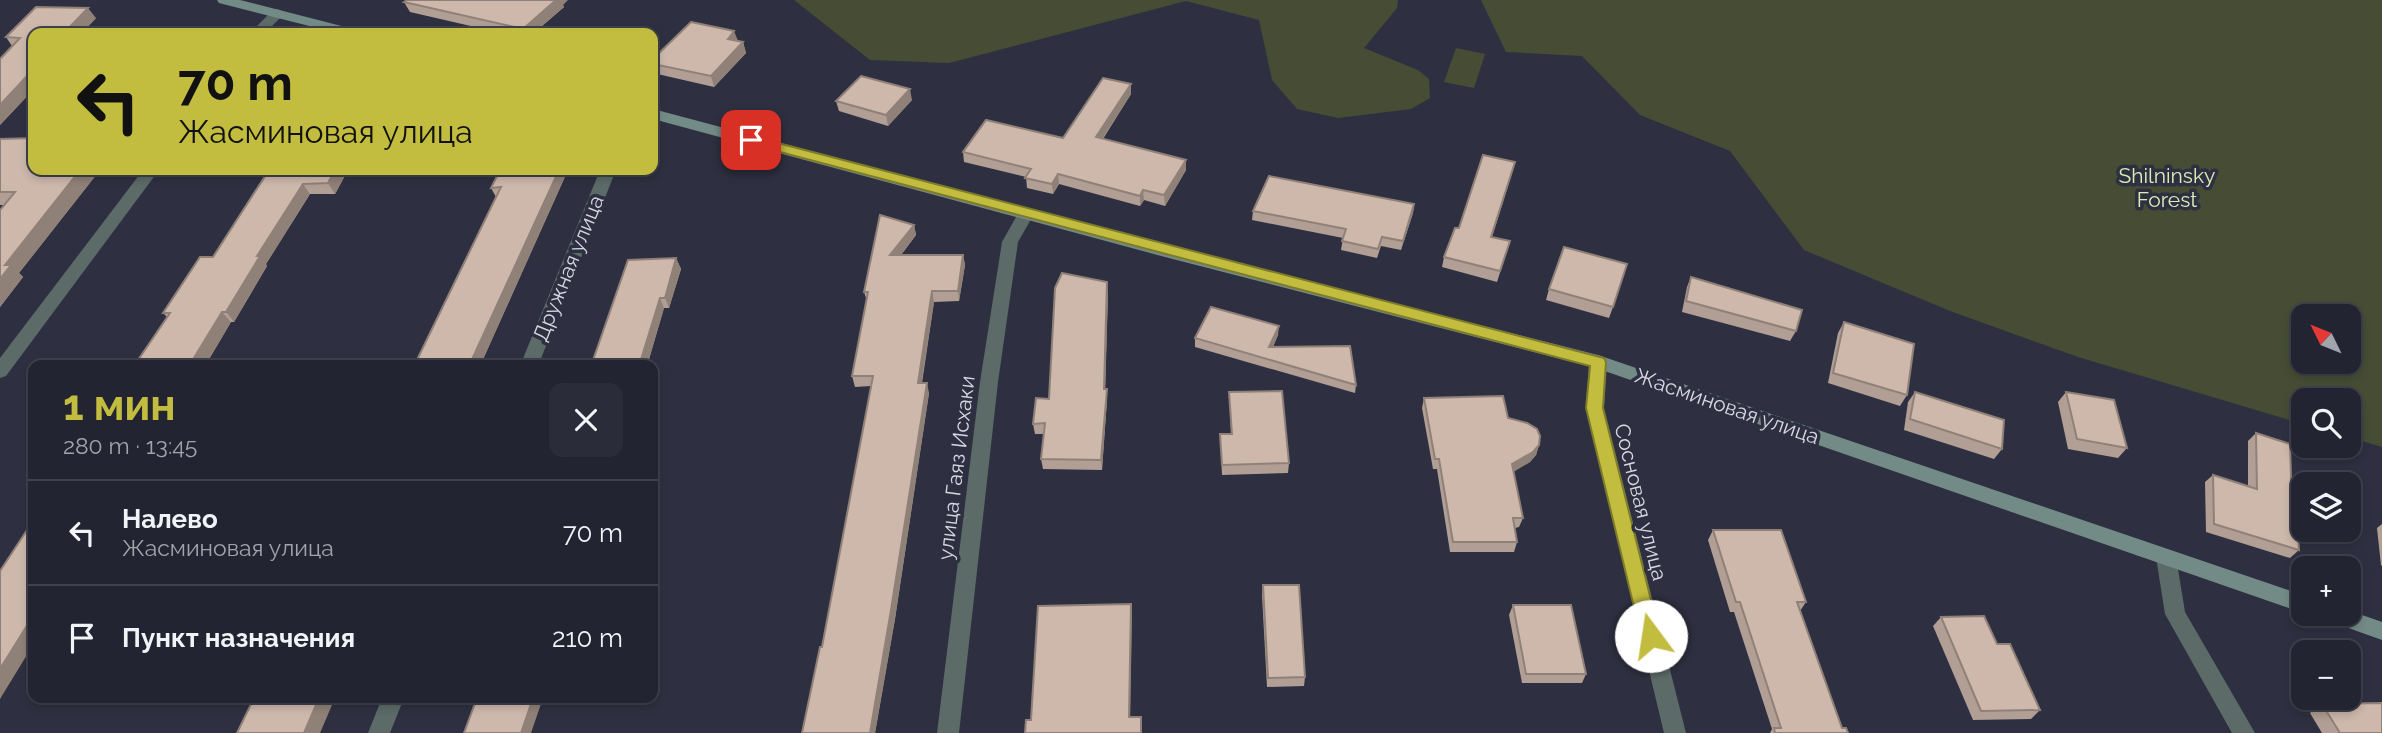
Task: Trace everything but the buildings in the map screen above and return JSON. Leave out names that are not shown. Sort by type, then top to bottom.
[{"type":"street","points":[[224,0],[334,28]]},
{"type":"street","points":[[262,28],[278,13]]},
{"type":"street","name":"Жасминовая улица","points":[[658,115],[1598,362],[2291,600]]},
{"type":"street","points":[[0,372],[147,175]]},
{"type":"street","name":"Дружная улица","points":[[530,360],[606,175]]},
{"type":"street","name":"улица Гаяз Исхаки","points":[[948,733],[988,395],[1010,242],[1026,214]]},
{"type":"street","name":"Сосновая улица","points":[[1598,362],[1595,408],[1675,733]]},
{"type":"street","points":[[2166,557],[2175,614],[2244,733]]},
{"type":"street","points":[[2361,624],[2382,631]]},
{"type":"street","points":[[379,733],[392,703]]},
{"type":"green space","points":[[794,0],[1398,0],[1397,8],[1364,48],[1418,70],[1429,79],[1430,98],[1411,109],[1338,118],[1297,109],[1272,80],[1259,20],[1186,1],[949,63],[870,60]]},
{"type":"green space","name":"Shilninsky Forest","points":[[1481,0],[2382,0],[2382,447],[2361,441],[2361,388],[2291,388],[2291,420],[2078,357],[1950,311],[1804,250],[1730,151],[1640,115],[1582,56],[1506,52]]},
{"type":"green space","points":[[1456,48],[1485,54],[1474,88],[1444,82]]},
{"type":"route","points":[[751,140],[1165,251],[1598,362],[1595,408],[1651,636]]}]
